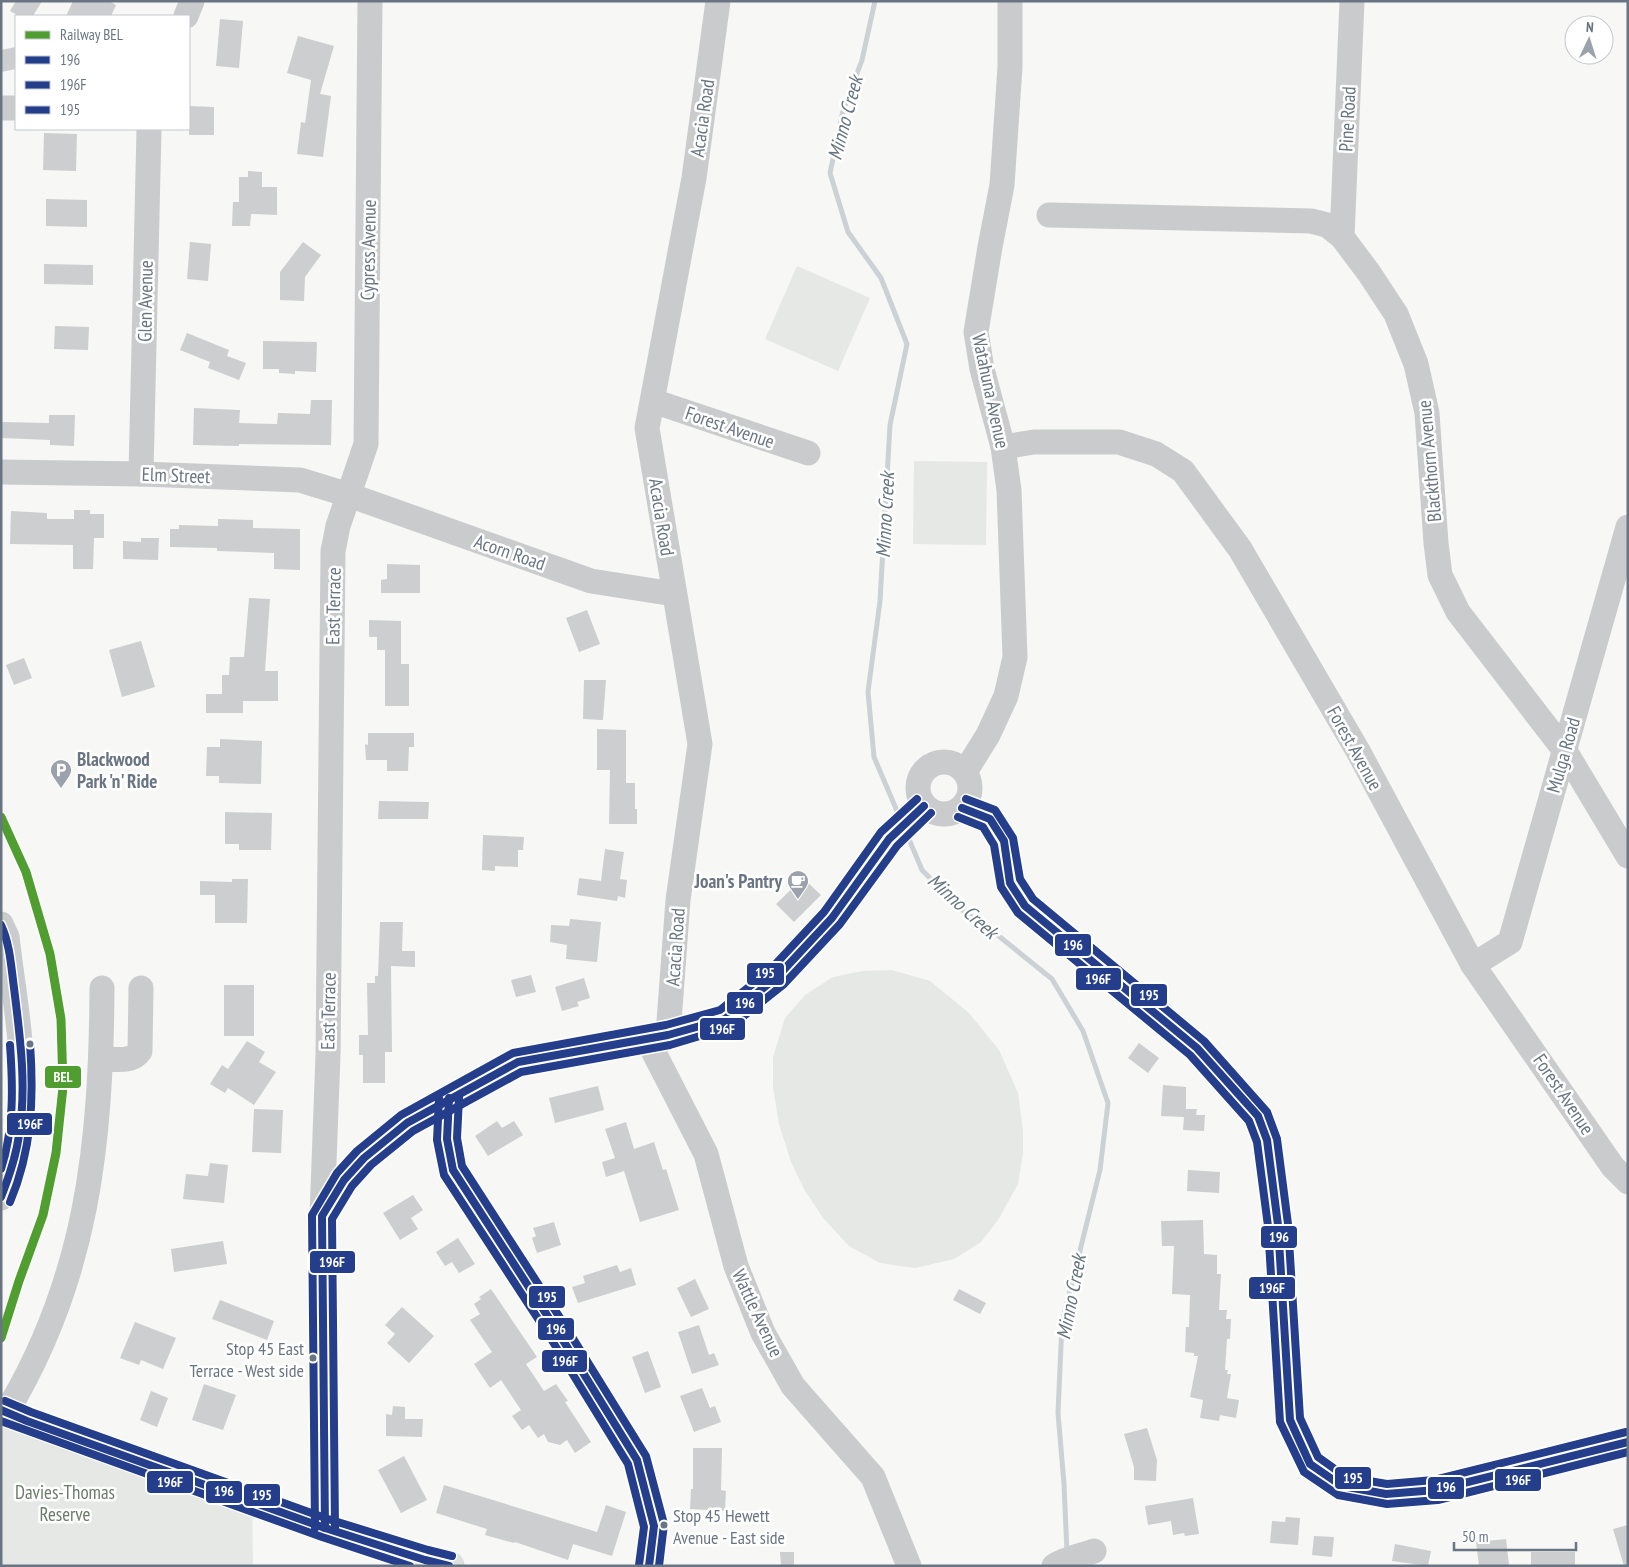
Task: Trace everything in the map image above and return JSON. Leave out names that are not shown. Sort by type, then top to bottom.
[{"type":"main road","points":[[4,1411],[325,1528],[425,1560],[450,1566]]},
{"type":"street","points":[[186,15],[192,1]]},
{"type":"street","name":"Cypress Avenue","points":[[348,496],[366,444],[370,1]]},
{"type":"street","name":"Acacia Road","points":[[658,1037],[700,744],[648,428],[694,178],[718,1]]},
{"type":"street","name":"Watahuna Avenue","points":[[965,772],[988,736],[1006,696],[1014,657],[1009,490],[1003,446],[982,369],[976,332],[1002,185],[1010,67],[1010,1]]},
{"type":"street","name":"Pine Road","points":[[1342,237],[1352,1]]},
{"type":"street","points":[[1,108],[15,108]]},
{"type":"street","name":"Glen Avenue","points":[[141,474],[149,130]]},
{"type":"street","name":"Blackthorn Avenue","points":[[1049,215],[1311,221],[1327,225],[1342,237],[1396,314],[1416,364],[1427,413],[1440,575],[1458,612],[1565,751],[1628,856]]},
{"type":"street","name":"Forest Avenue","points":[[652,400],[808,452]]},
{"type":"street","name":"Forest Avenue","points":[[1003,446],[1034,442],[1119,442],[1156,454],[1183,471],[1240,549],[1358,751],[1473,964],[1613,1168],[1628,1182]]},
{"type":"street","name":"Elm Street","points":[[1,472],[141,474],[300,480],[348,496]]},
{"type":"street","name":"Acorn Road","points":[[348,496],[591,581],[674,594]]},
{"type":"street","name":"East Terrace","points":[[325,1528],[322,1216],[328,1055],[333,551],[338,526],[348,496]]},
{"type":"street","name":"Mulga Road","points":[[1473,964],[1510,942],[1628,527]]},
{"type":"street","points":[[322,1216],[344,1180],[364,1158],[407,1123],[449,1098],[518,1062],[658,1037],[725,1019],[777,978],[832,918],[877,855],[910,819],[919,798],[919,780],[926,769],[942,762],[952,763],[965,772],[969,780],[970,789],[968,798],[962,808],[954,813],[945,815],[936,813],[910,819]]},
{"type":"street","points":[[962,808],[990,819],[1004,841],[1010,883],[1025,906],[1198,1048],[1258,1116],[1267,1140],[1277,1216],[1290,1420],[1310,1464],[1342,1486],[1386,1494],[1436,1490],[1628,1442]]},
{"type":"street","points":[[1,924],[7,937],[23,1078],[22,1110],[17,1149],[6,1188],[1,1198]]},
{"type":"street","points":[[4,1411],[21,1387],[43,1342],[64,1288],[78,1242],[90,1180],[96,1129],[101,1059],[102,988]]},
{"type":"street","points":[[101,1059],[129,1059],[136,1057],[140,1051],[141,988]]},
{"type":"street","name":"Wattle Avenue","points":[[658,1037],[706,1154],[736,1266],[764,1333],[794,1386],[873,1477],[909,1566]]},
{"type":"street","points":[[449,1098],[447,1139],[453,1170],[638,1460],[654,1526],[649,1566]]},
{"type":"green space","points":[[797,266],[870,298],[838,371],[765,339]]},
{"type":"green space","points":[[914,461],[987,462],[986,545],[913,544]]},
{"type":"green space","points":[[892,970],[930,981],[969,1013],[999,1050],[1018,1093],[1023,1131],[1023,1153],[1018,1184],[998,1220],[981,1242],[954,1259],[915,1268],[880,1263],[849,1246],[823,1218],[804,1189],[791,1162],[779,1124],[773,1087],[773,1057],[785,1018],[805,995],[833,977],[863,971]]},
{"type":"green space","name":"Davies-Thomas Reserve","points":[[11,1415],[252,1501],[253,1566],[1,1566],[1,1433]]},
{"type":"building","points":[[16,1],[42,1],[34,15],[17,15],[10,11]]},
{"type":"building","points":[[73,1],[109,1],[116,5],[111,15],[66,15]]},
{"type":"building","points":[[220,19],[243,21],[239,68],[216,66]]},
{"type":"building","points":[[298,36],[334,46],[320,94],[331,96],[323,157],[297,154],[301,122],[305,123],[311,80],[287,73]]},
{"type":"building","points":[[15,47],[15,69],[1,72],[1,50]]},
{"type":"building","points":[[190,106],[214,107],[214,135],[189,135]]},
{"type":"building","points":[[44,133],[77,134],[76,171],[43,170]]},
{"type":"building","points":[[248,171],[262,172],[262,187],[277,187],[277,215],[251,214],[250,226],[232,226],[233,202],[239,202],[239,177],[248,177]]},
{"type":"building","points":[[46,199],[87,200],[87,227],[46,226]]},
{"type":"building","points":[[190,242],[211,244],[208,281],[187,279]]},
{"type":"building","points":[[303,242],[321,255],[305,277],[304,301],[280,300],[280,272]]},
{"type":"building","points":[[44,264],[93,265],[93,285],[44,284]]},
{"type":"building","points":[[55,326],[89,327],[88,350],[54,349]]},
{"type":"building","points":[[187,333],[229,350],[227,356],[246,363],[239,380],[208,368],[210,362],[180,350]]},
{"type":"building","points":[[263,341],[317,342],[316,372],[295,371],[295,374],[279,373],[279,369],[263,369]]},
{"type":"building","points":[[311,400],[332,400],[331,445],[193,445],[194,408],[240,410],[239,423],[277,424],[278,413],[310,414]]},
{"type":"building","points":[[49,415],[75,415],[74,446],[50,445],[50,440],[1,438],[1,422],[49,423]]},
{"type":"building","points":[[74,510],[90,510],[90,514],[104,514],[104,538],[94,538],[93,569],[73,569],[73,545],[10,544],[11,511],[47,513],[47,519],[74,519]]},
{"type":"building","points":[[218,519],[253,520],[253,528],[300,529],[300,570],[274,569],[274,553],[217,551],[217,548],[170,547],[170,529],[179,529],[179,525],[218,526]]},
{"type":"building","points":[[141,538],[159,538],[158,560],[123,559],[123,541],[141,542]]},
{"type":"building","points":[[387,564],[420,565],[420,593],[381,593],[381,580],[387,579]]},
{"type":"building","points":[[249,598],[270,599],[265,671],[278,671],[278,701],[243,701],[243,713],[206,713],[206,694],[222,694],[222,675],[229,675],[230,657],[244,657]]},
{"type":"building","points":[[587,610],[600,644],[579,652],[566,618]]},
{"type":"building","points":[[369,620],[401,621],[401,664],[409,664],[409,706],[385,706],[385,650],[377,650],[377,637],[369,637]]},
{"type":"building","points":[[141,641],[155,687],[122,697],[109,650]]},
{"type":"building","points":[[24,658],[32,678],[14,685],[6,665]]},
{"type":"building","points":[[584,680],[606,680],[603,720],[583,719]]},
{"type":"building","points":[[597,729],[626,730],[626,783],[635,783],[637,824],[609,824],[610,770],[597,770]]},
{"type":"building","points":[[368,733],[414,733],[414,747],[409,747],[408,771],[387,771],[387,760],[366,760],[365,744],[368,745]]},
{"type":"building","points":[[220,739],[262,741],[261,784],[219,783],[219,776],[206,776],[207,747],[220,747]]},
{"type":"building","points":[[379,801],[429,802],[428,819],[378,819]]},
{"type":"building","points":[[225,812],[272,813],[271,850],[239,850],[239,844],[225,844]]},
{"type":"building","points":[[483,835],[524,837],[523,850],[518,850],[518,867],[495,866],[495,871],[482,870]]},
{"type":"building","points":[[605,849],[624,852],[620,879],[627,880],[625,898],[618,896],[617,901],[577,895],[579,878],[601,881]]},
{"type":"building","name":"Joan's Pantry","points":[[803,878],[821,895],[794,922],[776,904]]},
{"type":"building","points":[[232,879],[248,879],[247,923],[215,923],[215,895],[200,895],[200,881],[232,882]]},
{"type":"building","points":[[570,919],[601,922],[597,962],[566,959],[567,945],[550,942],[551,925],[569,926]]},
{"type":"building","points":[[380,922],[403,922],[402,951],[415,951],[415,967],[391,966],[392,1052],[385,1052],[385,1083],[363,1083],[363,1055],[359,1055],[359,1035],[368,1035],[367,983],[375,983],[375,976],[378,976]]},
{"type":"building","points":[[531,975],[536,992],[516,997],[511,980]]},
{"type":"building","points":[[584,978],[590,998],[577,1002],[579,1006],[562,1011],[555,987]]},
{"type":"building","points":[[224,985],[254,985],[254,1036],[224,1036]]},
{"type":"building","points":[[247,1041],[265,1052],[259,1062],[276,1072],[254,1105],[228,1088],[225,1093],[210,1084],[222,1065],[228,1069]]},
{"type":"building","points":[[1139,1043],[1159,1058],[1148,1073],[1128,1058]]},
{"type":"building","points":[[1163,1085],[1186,1087],[1186,1109],[1197,1109],[1196,1115],[1205,1115],[1204,1131],[1183,1130],[1184,1117],[1161,1116]]},
{"type":"building","points":[[598,1086],[604,1110],[555,1123],[549,1098]]},
{"type":"building","points":[[254,1109],[283,1110],[281,1153],[252,1152]]},
{"type":"building","points":[[497,1121],[502,1128],[514,1121],[523,1135],[488,1156],[475,1136]]},
{"type":"building","points":[[626,1122],[634,1149],[654,1142],[663,1170],[666,1169],[679,1210],[640,1222],[624,1171],[606,1177],[602,1162],[615,1158],[605,1129]]},
{"type":"building","points":[[210,1163],[228,1165],[224,1203],[183,1199],[186,1174],[208,1176]]},
{"type":"building","points":[[1188,1170],[1220,1172],[1219,1193],[1187,1191]]},
{"type":"building","points":[[413,1195],[423,1210],[411,1218],[418,1229],[400,1240],[383,1213]]},
{"type":"building","points":[[1203,1220],[1204,1254],[1217,1255],[1217,1274],[1221,1274],[1219,1310],[1227,1310],[1226,1319],[1231,1319],[1230,1339],[1227,1339],[1225,1370],[1228,1370],[1227,1374],[1231,1374],[1227,1398],[1239,1400],[1236,1418],[1220,1415],[1219,1421],[1200,1418],[1203,1400],[1190,1397],[1198,1356],[1194,1356],[1194,1353],[1185,1352],[1186,1327],[1189,1327],[1190,1295],[1172,1294],[1174,1246],[1162,1246],[1161,1221]]},
{"type":"building","points":[[554,1222],[561,1245],[537,1253],[532,1238],[536,1236],[533,1228]]},
{"type":"building","points":[[458,1238],[475,1264],[459,1273],[452,1262],[445,1266],[436,1252]]},
{"type":"building","points":[[223,1241],[227,1264],[174,1272],[171,1249]]},
{"type":"building","points":[[617,1265],[620,1272],[631,1268],[636,1285],[578,1303],[572,1287],[585,1283],[583,1276]]},
{"type":"building","points":[[695,1279],[709,1309],[691,1317],[677,1288]]},
{"type":"building","points":[[491,1289],[537,1357],[526,1364],[544,1391],[556,1384],[568,1401],[565,1402],[591,1442],[575,1453],[567,1440],[560,1445],[548,1442],[544,1434],[538,1438],[529,1425],[522,1430],[512,1416],[521,1410],[501,1380],[490,1388],[474,1364],[492,1352],[470,1320],[480,1314],[474,1304],[481,1299],[479,1297]]},
{"type":"building","points":[[959,1289],[986,1303],[980,1314],[953,1300]]},
{"type":"building","points":[[220,1300],[274,1321],[267,1340],[212,1319]]},
{"type":"building","points":[[402,1307],[434,1336],[409,1363],[387,1343],[395,1334],[385,1325]]},
{"type":"building","points":[[135,1322],[176,1338],[163,1369],[141,1360],[139,1365],[120,1358]]},
{"type":"building","points":[[699,1325],[709,1355],[714,1353],[719,1365],[692,1374],[678,1332]]},
{"type":"building","points":[[648,1351],[661,1387],[645,1393],[632,1357]]},
{"type":"building","points":[[204,1384],[236,1395],[223,1430],[192,1420]]},
{"type":"building","points":[[702,1388],[710,1408],[715,1406],[721,1422],[694,1432],[680,1396]]},
{"type":"building","points":[[151,1391],[168,1398],[157,1427],[140,1420]]},
{"type":"building","points":[[393,1406],[405,1407],[405,1419],[423,1419],[422,1437],[386,1436],[386,1414],[392,1415]]},
{"type":"building","points":[[1147,1428],[1157,1460],[1156,1481],[1134,1480],[1134,1467],[1124,1434]]},
{"type":"building","points":[[693,1448],[722,1448],[721,1490],[726,1491],[725,1511],[690,1509],[691,1489],[693,1489]]},
{"type":"building","points":[[404,1456],[427,1500],[401,1513],[378,1470]]},
{"type":"building","points":[[444,1485],[597,1532],[606,1505],[626,1512],[612,1556],[573,1544],[568,1560],[515,1542],[485,1535],[487,1529],[436,1513]]},
{"type":"building","points":[[1193,1498],[1199,1534],[1185,1536],[1184,1533],[1173,1535],[1171,1521],[1148,1525],[1145,1506]]},
{"type":"building","points":[[1286,1517],[1300,1518],[1298,1545],[1270,1543],[1272,1521],[1285,1522]]},
{"type":"building","points":[[1628,1525],[1628,1566],[1624,1566],[1613,1529]]},
{"type":"building","points":[[1314,1536],[1334,1537],[1332,1557],[1312,1555]]},
{"type":"building","points":[[1506,1539],[1509,1565],[1479,1566],[1476,1542]]},
{"type":"building","points":[[1395,1544],[1431,1551],[1428,1566],[1392,1561]]},
{"type":"building","points":[[780,1552],[794,1552],[794,1566],[781,1566]]},
{"type":"building","points":[[1531,1552],[1575,1552],[1575,1566],[1531,1566]]},
{"type":"waterway","name":"Minno Creek","points":[[875,1],[862,60],[843,111],[830,173],[848,232],[881,278],[907,344],[890,425],[880,601],[868,692],[874,757],[900,818]]},
{"type":"waterway","name":"Minno Creek","points":[[906,832],[922,870],[958,907],[995,933],[1052,979],[1083,1031],[1108,1103],[1100,1170],[1062,1323],[1058,1413],[1067,1552]]},
{"type":"rail line","name":"BEL","points":[[1,817],[26,872],[50,954],[61,1019],[63,1087],[56,1153],[43,1215],[1,1338]]},
{"type":"transit line","name":"195","points":[[315,1528],[312,1215],[337,1173],[357,1151],[401,1115],[513,1053],[666,1025],[720,1010],[770,970],[824,912],[881,832],[917,799]]},
{"type":"transit line","name":"195","points":[[966,799],[995,810],[1013,838],[1020,879],[1033,899],[1204,1041],[1267,1112],[1277,1139],[1288,1224],[1300,1418],[1318,1457],[1346,1477],[1387,1484],[1434,1480],[1626,1432]]},
{"type":"transit line","name":"196","points":[[325,1528],[322,1216],[344,1180],[364,1158],[407,1123],[518,1062],[668,1035],[725,1019],[777,977],[832,918],[889,839],[924,806]]},
{"type":"transit line","name":"196","points":[[962,808],[990,819],[1004,841],[1010,883],[1025,906],[1197,1048],[1258,1116],[1267,1140],[1278,1225],[1290,1420],[1310,1464],[1342,1486],[1386,1494],[1436,1490],[1628,1442]]},
{"type":"transit line","name":"196F","points":[[335,1528],[332,1219],[352,1186],[371,1165],[413,1131],[521,1072],[670,1045],[730,1027],[784,984],[840,924],[897,846],[931,813]]},
{"type":"transit line","name":"196F","points":[[958,817],[983,827],[994,845],[1001,887],[1018,913],[1190,1055],[1249,1121],[1257,1142],[1268,1226],[1280,1422],[1304,1472],[1338,1495],[1387,1504],[1438,1500],[1628,1452]]},
{"type":"transit line","name":"196","points":[[1,925],[11,963],[23,1080],[18,1143],[1,1197]]},
{"type":"transit line","name":"196F","points":[[10,1202],[23,1163],[30,1124],[32,1084],[30,1043]]},
{"type":"transit line","name":"195","points":[[1,1169],[8,1139],[12,1108],[10,1045]]},
{"type":"transit line","name":"196F","points":[[439,1098],[437,1140],[444,1175],[548,1334],[628,1464],[644,1527],[639,1565]]},
{"type":"transit line","name":"196","points":[[449,1098],[447,1139],[453,1170],[556,1329],[637,1460],[654,1526],[649,1566]]},
{"type":"transit line","name":"195","points":[[459,1098],[457,1138],[462,1166],[646,1456],[664,1524],[659,1566]]},
{"type":"transit line","name":"195","points":[[5,1401],[328,1519],[452,1556]]},
{"type":"transit line","name":"196","points":[[1,1410],[325,1528],[449,1566]]},
{"type":"transit line","name":"196F","points":[[1,1421],[322,1537],[410,1566]]},
{"type":"place","name":"Blackwood Park 'n' Ride","points":[[61,789]]},
{"type":"place","name":"Joan's Pantry","points":[[798,900]]},
{"type":"place","name":"Stop 45 East Terrace - West side","points":[[313,1358]]},
{"type":"place","name":"Stop 45 Hewett Avenue - East side","points":[[664,1525]]}]
